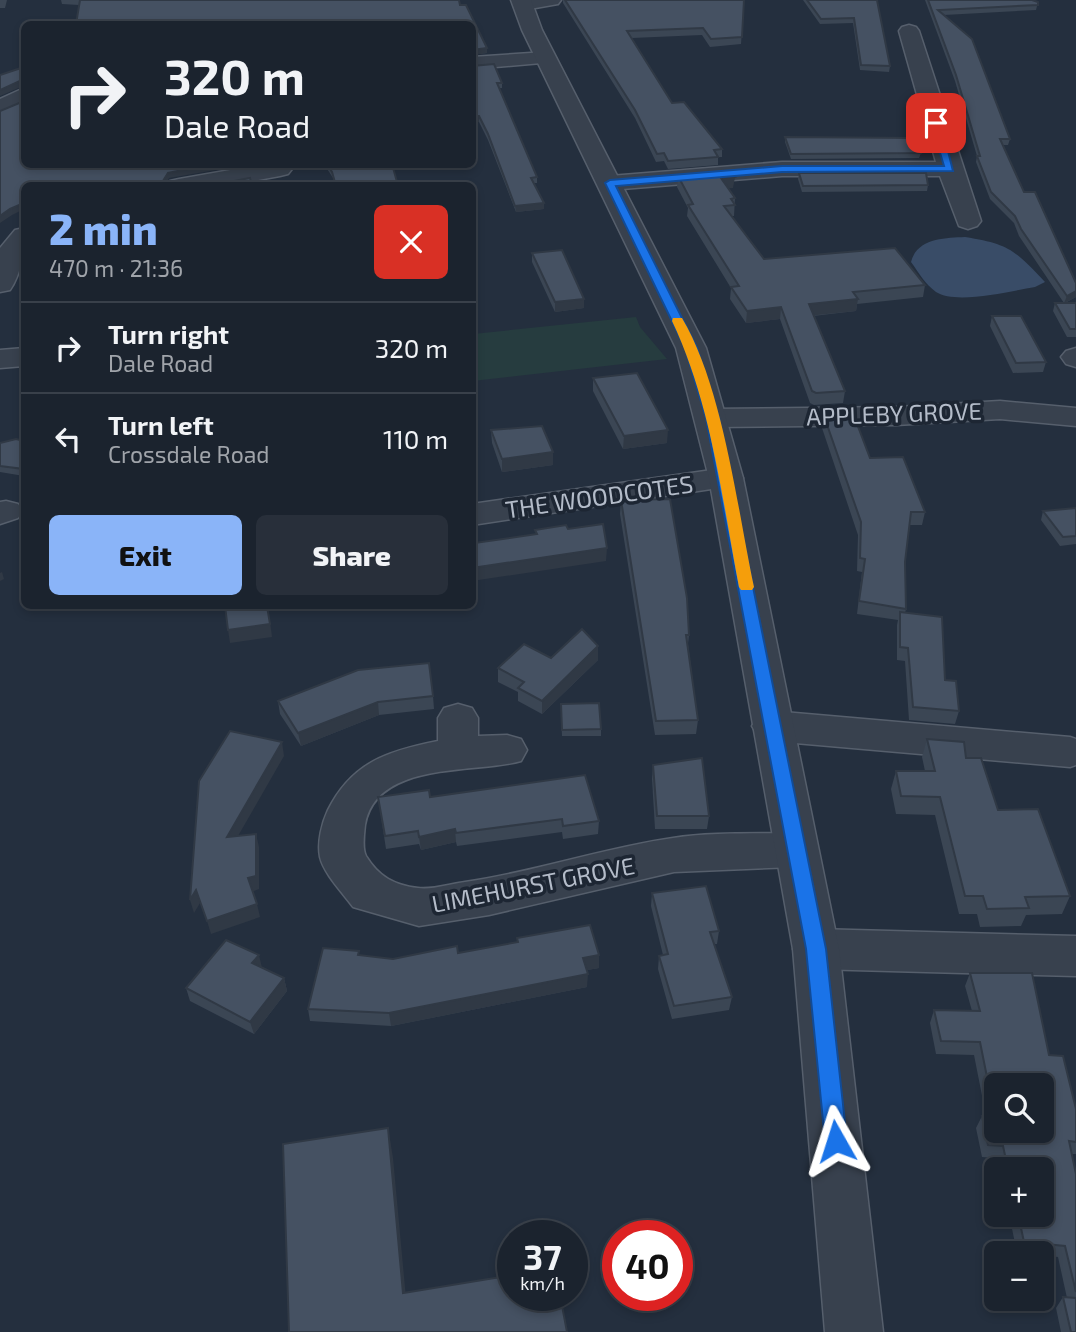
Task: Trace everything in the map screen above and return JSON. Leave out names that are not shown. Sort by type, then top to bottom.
[{"type":"street","points":[[532,1],[531,30],[691,348],[712,418],[726,478],[816,949],[854,1332]]},
{"type":"street","points":[[909,31],[968,221]]},
{"type":"street","points":[[476,62],[546,58]]},
{"type":"street","points":[[0,81],[21,92]]},
{"type":"street","points":[[0,108],[21,95]]},
{"type":"street","points":[[610,183],[782,169],[950,169]]},
{"type":"street","points":[[211,182],[282,173]]},
{"type":"street","points":[[0,284],[6,258],[14,244],[21,238]]},
{"type":"street","points":[[0,359],[21,357]]},
{"type":"street","name":"APPLEBY GROVE","points":[[712,418],[896,416],[1000,410],[1076,417]]},
{"type":"street","name":"THE WOODCOTES","points":[[476,514],[726,478]]},
{"type":"street","points":[[772,726],[1070,752]]},
{"type":"street","name":"LIMEHURST GROVE","points":[[506,750],[458,735],[361,788],[344,820],[342,857],[369,894],[419,907],[489,897],[674,855],[795,850]]},
{"type":"street","points":[[816,949],[1076,957]]},
{"type":"green space","points":[[636,317],[640,327],[667,359],[476,381],[476,334]]},
{"type":"water","points":[[965,237],[992,242],[1010,250],[1045,282],[1035,287],[970,297],[945,296],[936,292],[911,262],[914,254],[919,248],[933,241]]},
{"type":"building","points":[[80,0],[459,0],[460,5],[466,5],[474,21],[76,21]]},
{"type":"building","points":[[565,0],[744,0],[742,37],[711,39],[703,28],[627,31],[672,103],[684,102],[722,149],[714,150],[718,157],[668,161],[664,153],[657,154],[635,110]]},
{"type":"building","points":[[807,0],[877,0],[890,66],[861,65],[854,18],[821,19]]},
{"type":"building","points":[[928,0],[1038,2],[1038,5],[938,10],[972,39],[1010,139],[1000,139],[1024,192],[1035,192],[1076,283],[1076,291],[1067,296],[1015,216],[991,192],[977,156],[980,156],[956,75]]},
{"type":"building","points":[[476,25],[487,48],[476,49]]},
{"type":"building","points":[[494,64],[502,83],[497,83],[537,177],[531,178],[544,203],[515,206],[488,134],[479,116],[476,116],[476,66]]},
{"type":"building","points":[[21,68],[21,80],[0,90],[0,75]]},
{"type":"building","points":[[21,102],[21,168],[193,168],[168,173],[164,182],[21,182],[21,204],[0,216],[0,111]]},
{"type":"building","points":[[785,137],[917,138],[921,153],[791,154]]},
{"type":"building","points":[[330,168],[393,168],[397,182],[335,182]]},
{"type":"building","points":[[731,172],[735,177],[721,178],[735,198],[731,199],[735,205],[724,206],[764,259],[895,248],[925,285],[853,292],[858,299],[809,304],[845,391],[812,391],[781,307],[747,311],[731,287],[739,286],[688,205],[693,204],[678,176]]},
{"type":"building","points":[[799,173],[926,173],[928,185],[803,186]]},
{"type":"building","points":[[250,178],[251,182],[229,182]]},
{"type":"building","points":[[562,250],[584,299],[555,302],[532,253]]},
{"type":"building","points":[[1055,303],[1076,303],[1076,329],[1070,329]]},
{"type":"building","points":[[992,316],[1021,316],[1046,362],[1016,363]]},
{"type":"building","points":[[637,373],[668,430],[624,436],[593,378]]},
{"type":"building","points":[[824,416],[854,416],[870,458],[903,457],[925,512],[911,512],[905,562],[906,609],[859,601],[865,559],[860,558],[861,522]]},
{"type":"building","points":[[542,426],[553,452],[502,459],[491,430]]},
{"type":"building","points":[[21,440],[21,469],[0,466],[0,443]]},
{"type":"building","points":[[670,499],[687,598],[689,635],[686,635],[698,720],[656,721],[621,500]]},
{"type":"building","points":[[1076,508],[1076,536],[1063,537],[1043,511]]},
{"type":"building","points":[[603,524],[607,548],[476,567],[476,543],[537,534],[535,530],[566,525],[568,529]]},
{"type":"building","points":[[225,609],[268,609],[270,624],[228,630]]},
{"type":"building","points":[[900,612],[942,617],[945,680],[956,681],[959,711],[913,707],[908,648],[900,647]]},
{"type":"building","points":[[582,629],[598,646],[542,701],[518,688],[524,682],[498,668],[524,644],[551,658]]},
{"type":"building","points":[[429,663],[433,696],[378,702],[298,733],[278,701],[358,670]]},
{"type":"building","points":[[599,703],[601,729],[562,730],[561,704]]},
{"type":"building","points":[[230,731],[282,742],[227,837],[256,834],[256,876],[248,878],[257,904],[207,921],[196,890],[190,900],[199,781]]},
{"type":"building","points":[[927,739],[964,742],[966,758],[981,758],[998,810],[1038,809],[1070,896],[1025,897],[1029,908],[987,909],[983,896],[965,896],[940,797],[901,796],[896,771],[935,771]]},
{"type":"building","points":[[702,758],[709,816],[657,816],[653,765]]},
{"type":"building","points":[[585,775],[599,821],[563,826],[562,819],[456,833],[455,829],[419,837],[418,831],[385,836],[378,797],[429,790],[430,797]]},
{"type":"building","points":[[706,886],[719,931],[710,932],[732,997],[674,1006],[659,956],[668,954],[652,893]]},
{"type":"building","points":[[590,925],[599,955],[583,958],[588,974],[389,1013],[308,1009],[323,948],[359,951],[358,955],[393,959],[457,946],[458,953],[518,942],[517,938]]},
{"type":"building","points":[[226,940],[259,955],[252,963],[284,978],[250,1022],[186,988]]},
{"type":"building","points":[[970,973],[1032,973],[1049,1055],[1063,1056],[1076,1109],[1076,1142],[1069,1141],[1076,1174],[1076,1292],[1065,1246],[1054,1245],[1054,1241],[1024,1241],[1021,1227],[1054,1227],[1054,1157],[1005,1157],[1003,1146],[988,1143],[1054,1143],[1054,1073],[986,1073],[980,1042],[941,1041],[934,1010],[980,1011]]},
{"type":"building","points":[[388,1128],[403,1293],[497,1278],[497,1311],[563,1311],[567,1332],[289,1332],[283,1144]]},
{"type":"building","points":[[1063,1297],[1076,1298],[1076,1332],[1071,1332]]},
{"type":"slow traffic","points":[[678,321],[691,348],[712,418],[746,587]]},
{"type":"route","points":[[836,1141],[816,949],[726,478],[712,418],[691,348],[610,183],[782,169],[950,169],[936,123]]}]
